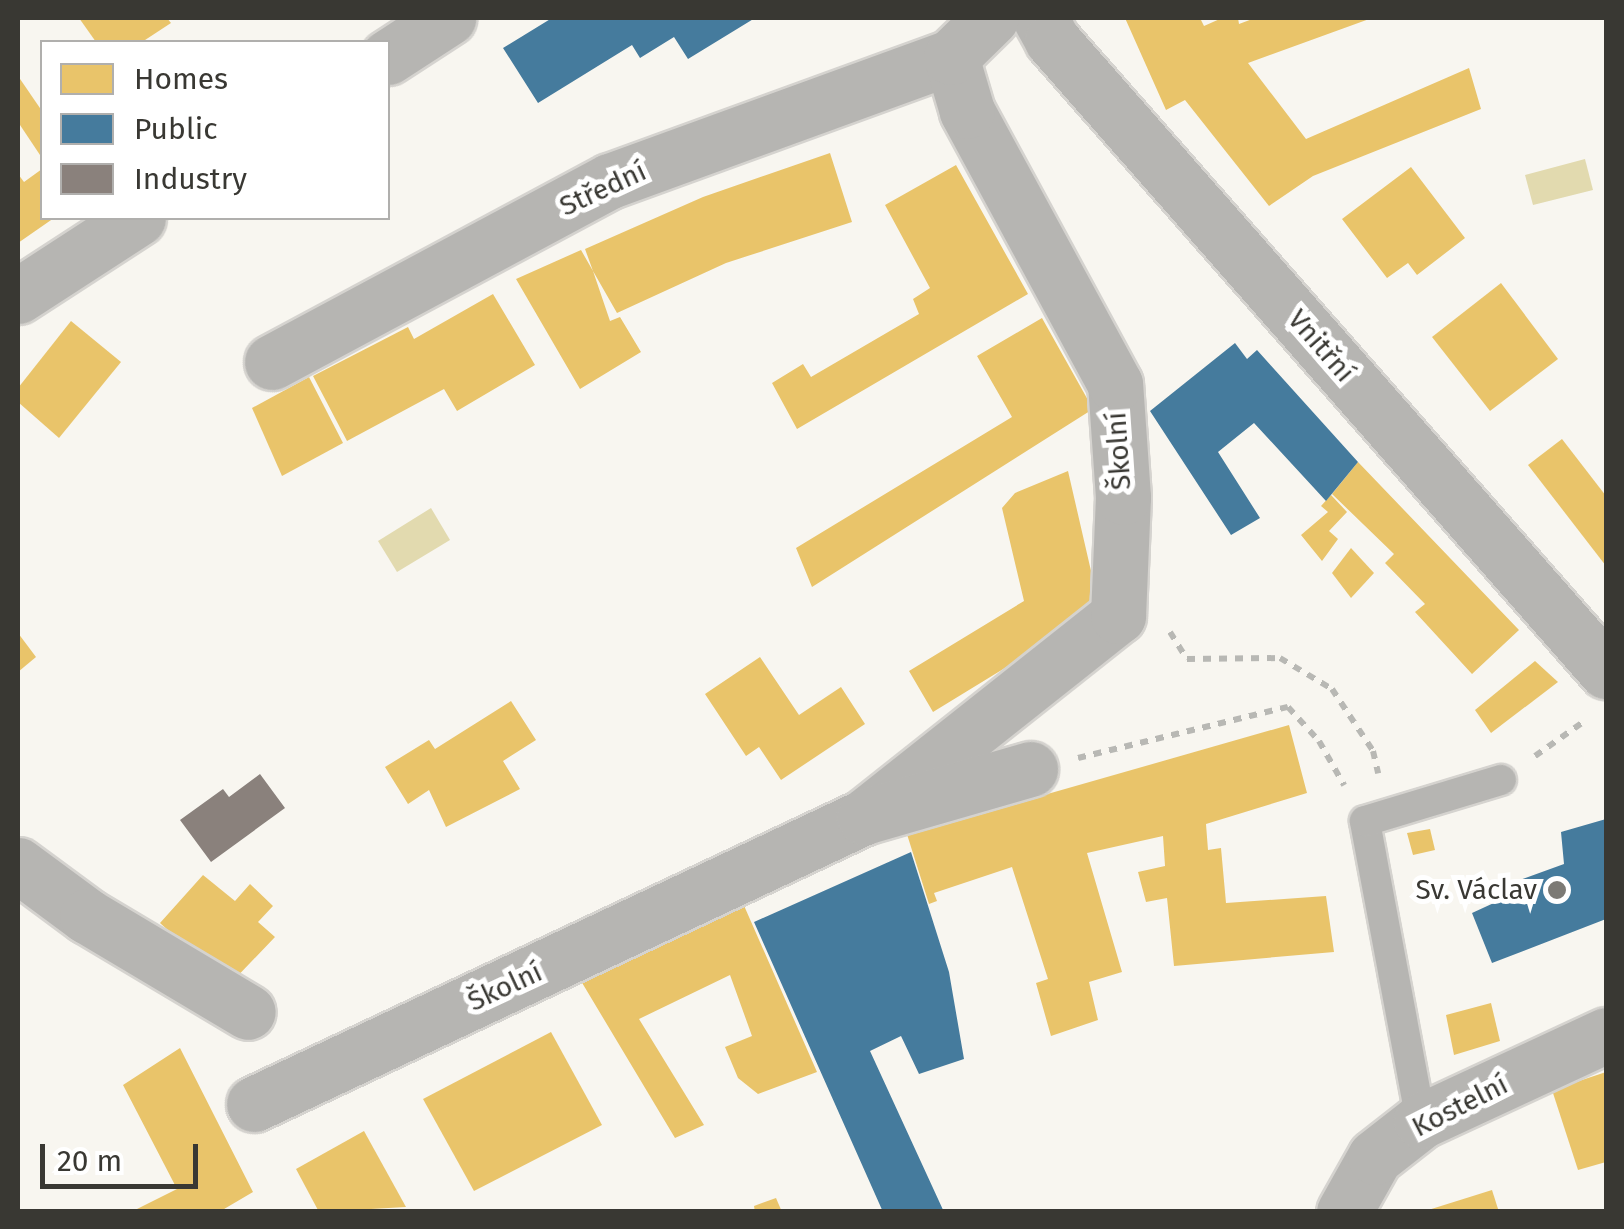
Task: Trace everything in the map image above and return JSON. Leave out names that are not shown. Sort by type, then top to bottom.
[{"type":"street","points":[[390,55],[448,18]]},
{"type":"street","points":[[951,58],[991,18]]},
{"type":"street","name":"Vnitřní","points":[[1040,18],[1052,40],[1599,694]]},
{"type":"street","name":"Střední","points":[[272,362],[610,181],[951,58]]},
{"type":"street","name":"Školní","points":[[864,817],[1118,616],[1115,384],[967,111],[951,58]]},
{"type":"street","points":[[18,296],[135,220]]},
{"type":"street","name":"Školní","points":[[254,1104],[864,817],[1030,769]]},
{"type":"street","points":[[18,864],[86,916],[248,1012]]},
{"type":"street","name":"Kostelní","points":[[1344,1212],[1376,1157],[1420,1121],[1606,1035]]},
{"type":"lane","points":[[1420,1121],[1377,817],[1501,780]]},
{"type":"path","points":[[1120,572],[1148,596],[1187,659],[1280,658],[1332,689],[1373,751],[1377,817]]},
{"type":"path","points":[[1501,780],[1599,694]]},
{"type":"path","points":[[1030,769],[1288,708],[1319,741],[1377,817]]},
{"type":"shaded area","points":[[1585,159],[1593,190],[1533,205],[1525,175]]},
{"type":"shaded area","points":[[431,508],[450,540],[397,572],[378,541]]},
{"type":"building: Homes","points":[[79,18],[167,18],[171,23],[145,40],[95,40]]},
{"type":"building: Homes","points":[[1125,18],[1200,18],[1204,26],[1222,18],[1238,18],[1239,24],[1255,18],[1372,18],[1248,63],[1306,139],[1469,68],[1481,109],[1313,176],[1269,206],[1185,100],[1166,110]]},
{"type":"building: Homes","points":[[18,76],[40,108],[40,155],[18,122]]},
{"type":"building: Homes","points":[[830,153],[852,222],[726,263],[617,313],[585,249],[703,197]]},
{"type":"building: Homes","points":[[956,165],[1028,294],[797,429],[772,383],[803,364],[811,377],[919,314],[913,299],[930,288],[885,205]]},
{"type":"building: Homes","points":[[1411,167],[1465,238],[1417,275],[1408,263],[1387,278],[1342,219]]},
{"type":"building: Homes","points":[[40,170],[40,220],[51,220],[18,243],[18,174],[24,182]]},
{"type":"building: Homes","points":[[581,250],[593,271],[610,321],[620,317],[641,352],[580,389],[516,279]]},
{"type":"building: Homes","points":[[1501,283],[1558,359],[1490,411],[1432,337]]},
{"type":"building: Homes","points":[[493,294],[535,365],[457,411],[444,389],[347,441],[313,376],[408,327],[414,339]]},
{"type":"building: Homes","points":[[1042,318],[1093,409],[812,587],[796,548],[1012,417],[977,356]]},
{"type":"building: Homes","points":[[71,321],[121,362],[59,438],[18,402],[18,388]]},
{"type":"building: Homes","points":[[309,377],[343,443],[282,476],[252,408]]},
{"type":"building: Homes","points":[[1562,439],[1606,496],[1606,566],[1528,465]]},
{"type":"building: Homes","points":[[1358,462],[1519,630],[1472,674],[1415,612],[1425,604],[1385,563],[1394,554],[1332,494]]},
{"type":"building: Homes","points":[[1068,471],[1100,610],[933,712],[909,671],[1024,601],[1002,508],[1015,493]]},
{"type":"building: Homes","points":[[1331,495],[1347,512],[1329,531],[1338,539],[1322,561],[1301,535],[1328,512],[1321,506]]},
{"type":"building: Homes","points":[[1351,548],[1374,573],[1351,598],[1332,573]]},
{"type":"building: Homes","points":[[18,633],[36,657],[18,672]]},
{"type":"building: Homes","points":[[760,657],[799,715],[841,687],[865,724],[781,780],[759,747],[746,756],[705,694]]},
{"type":"building: Homes","points":[[1535,661],[1558,682],[1491,733],[1475,710]]},
{"type":"building: Homes","points":[[511,701],[536,740],[503,761],[520,789],[446,827],[429,790],[408,804],[385,767],[429,740],[435,749]]},
{"type":"building: Homes","points":[[1289,725],[1307,793],[1206,824],[1208,850],[1221,848],[1226,903],[1326,896],[1334,952],[1174,966],[1167,898],[1146,902],[1138,872],[1165,866],[1163,836],[1087,853],[1122,972],[1089,982],[1098,1020],[1051,1036],[1036,983],[1048,979],[1012,867],[934,893],[937,901],[929,904],[905,828],[1034,787],[1037,797]]},
{"type":"building: Homes","points":[[1430,829],[1435,850],[1413,855],[1407,833]]},
{"type":"building: Homes","points":[[203,875],[235,901],[250,884],[273,906],[258,922],[275,937],[229,985],[160,923]]},
{"type":"building: Homes","points":[[742,901],[817,1072],[758,1094],[738,1078],[725,1047],[752,1036],[730,975],[639,1019],[704,1125],[675,1138],[581,981]]},
{"type":"building: Homes","points":[[1491,1003],[1500,1041],[1454,1055],[1446,1015]]},
{"type":"building: Homes","points":[[551,1032],[602,1125],[474,1191],[423,1099]]},
{"type":"building: Homes","points":[[180,1048],[253,1192],[219,1212],[131,1212],[177,1189],[123,1085]]},
{"type":"building: Homes","points":[[1606,1072],[1606,1162],[1578,1170],[1552,1090]]},
{"type":"building: Homes","points":[[364,1131],[406,1207],[319,1212],[296,1169]]},
{"type":"building: Homes","points":[[1492,1190],[1499,1212],[1425,1212],[1425,1211]]},
{"type":"building: Homes","points":[[776,1198],[782,1212],[755,1212],[754,1206]]},
{"type":"building: Public","points":[[552,18],[755,18],[688,59],[674,37],[640,58],[632,45],[538,103],[503,48]]},
{"type":"building: Public","points":[[1235,343],[1247,359],[1257,350],[1358,462],[1326,501],[1254,423],[1218,452],[1260,518],[1231,535],[1150,411]]},
{"type":"building: Public","name":"Sv. Václav","points":[[1606,819],[1606,919],[1492,963],[1472,913],[1509,896],[1506,885],[1564,864],[1561,832]]},
{"type":"building: Public","points":[[911,852],[949,972],[964,1059],[919,1074],[901,1036],[870,1051],[944,1212],[883,1212],[754,922]]},
{"type":"building: Industry","points":[[260,774],[285,808],[211,862],[180,820],[223,789],[229,797]]},
{"type":"place","name":"Sv. Václav","points":[[1557,890]]}]
